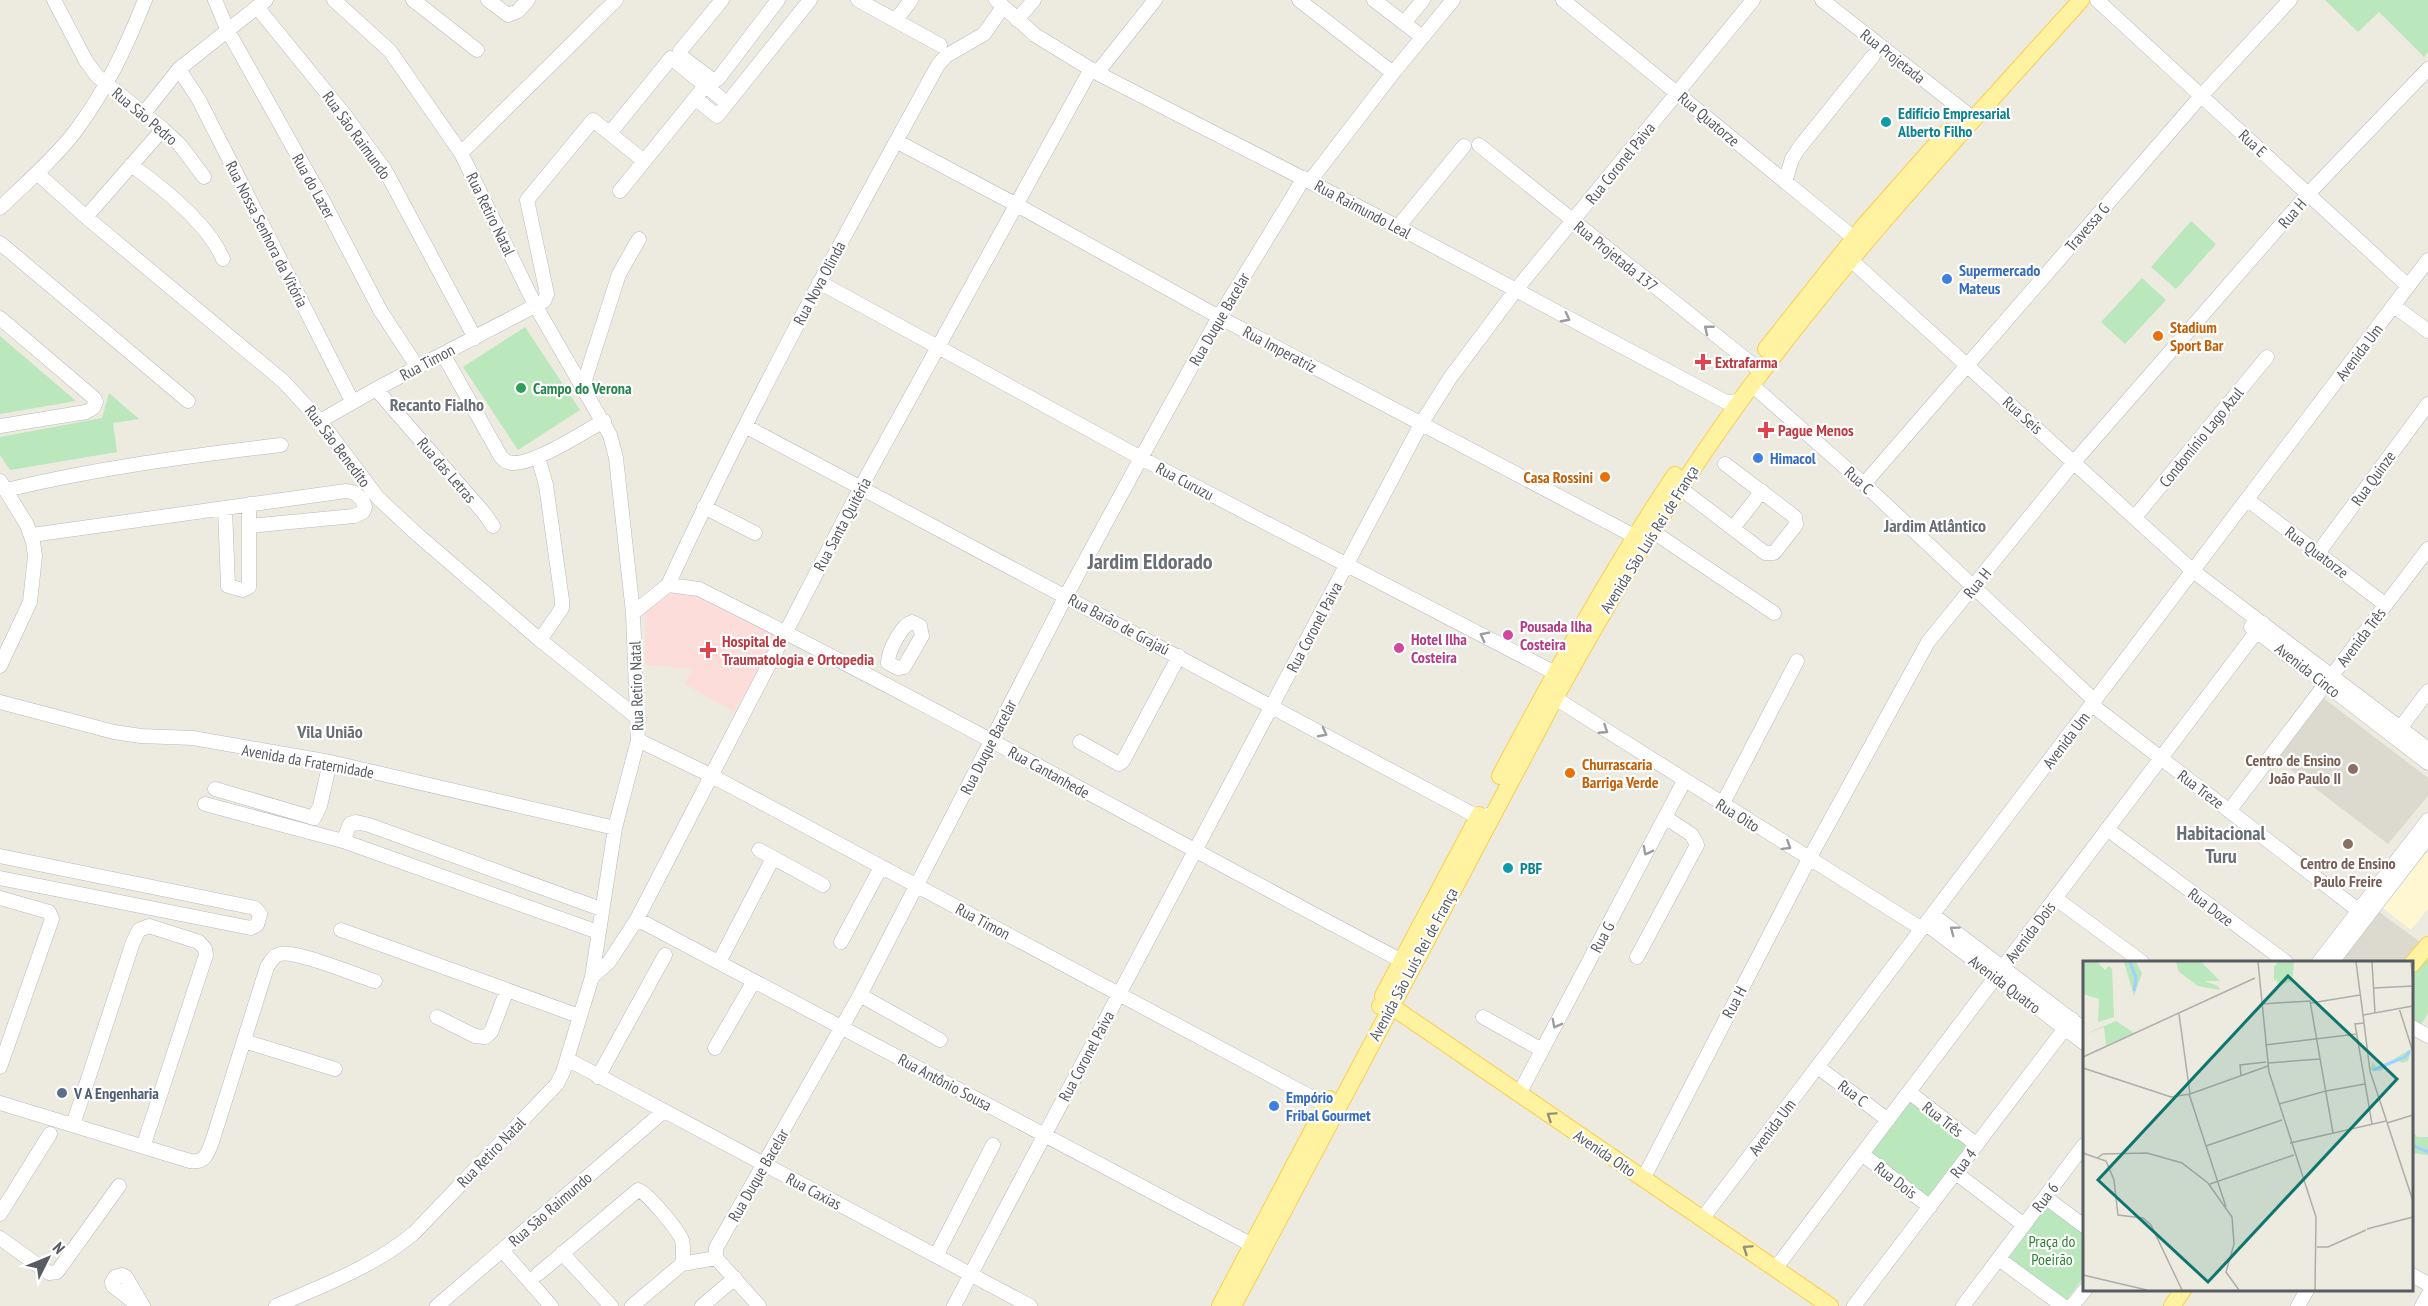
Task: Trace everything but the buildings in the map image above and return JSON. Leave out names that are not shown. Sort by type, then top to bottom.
[{"type":"main road","name":"Avenida São Luís Rei de França","points":[[1220,1306],[1326,1105],[1385,1006],[1402,961],[1604,610],[1733,402],[1753,365],[1854,238],[2067,0]]},
{"type":"main road","name":"Avenida São Luís Rei de França","points":[[1233,1306],[1385,1006],[1486,815],[1555,673],[1634,536],[1733,402],[1752,385],[1851,260],[2081,0]]},
{"type":"main road","points":[[2413,963],[2428,945]]},
{"type":"main road","name":"Avenida Oito","points":[[1385,1006],[1519,1094],[1830,1306]]},
{"type":"main road","points":[[2172,1306],[2182,1291]]},
{"type":"main road","points":[[2185,1306],[2193,1291]]},
{"type":"street","name":"Rua São Pedro","points":[[54,0],[86,61],[98,76],[180,145],[204,177]]},
{"type":"street","points":[[0,208],[74,134],[107,84],[131,36],[145,0]]},
{"type":"street","name":"Rua do Lazer","points":[[215,0],[228,31],[320,195],[380,310],[418,368]]},
{"type":"street","name":"Rua Retiro Natal","points":[[276,1306],[371,1263],[414,1233],[519,1122],[550,1093],[560,1078],[591,976],[615,828],[638,740],[639,719],[633,613],[616,458],[610,435],[535,305],[461,153],[390,51],[334,0]]},
{"type":"street","points":[[413,0],[477,50]]},
{"type":"street","points":[[488,0],[508,15],[518,11],[528,0]]},
{"type":"street","points":[[461,153],[615,0]]},
{"type":"street","points":[[722,0],[680,51],[681,56],[714,81],[718,79],[778,0]]},
{"type":"street","points":[[858,0],[940,45]]},
{"type":"street","points":[[896,20],[911,0]]},
{"type":"street","points":[[1017,20],[1034,0]]},
{"type":"street","name":"Rua Santa Quitéria","points":[[591,976],[609,962],[637,919],[861,487],[1015,204],[1094,71],[1155,0]]},
{"type":"street","points":[[1299,0],[1393,73]]},
{"type":"street","points":[[1374,0],[1422,37]]},
{"type":"street","points":[[1404,23],[1423,0]]},
{"type":"street","name":"Rua Duque Bacelar","points":[[716,1258],[716,1248],[860,995],[1066,596],[1219,317],[1307,180],[1453,0]]},
{"type":"street","name":"Rua Quatorze","points":[[1563,0],[1854,238]]},
{"type":"street","name":"Rua Coronel Paiva","points":[[954,1306],[1422,424],[1450,378],[1515,291],[1753,0]]},
{"type":"street","name":"Rua Projetada","points":[[1822,0],[1965,112]]},
{"type":"street","name":"Rua E","points":[[2097,0],[2408,286]]},
{"type":"street","name":"Travessa G","points":[[1864,484],[2201,96],[2290,0]]},
{"type":"street","points":[[695,98],[717,116],[804,2]]},
{"type":"street","points":[[144,113],[179,69],[262,4]]},
{"type":"street","name":"Rua São Raimundo","points":[[262,4],[385,170],[475,338]]},
{"type":"street","name":"Rua Raimundo Leal","points":[[1000,4],[1017,20],[1060,51],[1094,71],[1733,402]]},
{"type":"street","name":"Rua Nova Olinda","points":[[668,585],[745,426],[819,282],[896,141],[943,60],[984,34],[1000,4]]},
{"type":"street","points":[[1785,182],[1792,159],[1873,57]]},
{"type":"street","points":[[610,133],[671,58],[729,100]]},
{"type":"street","name":"Rua Nossa Senhora da Vitória","points":[[179,69],[199,100],[352,401]]},
{"type":"street","name":"Rua H","points":[[1643,1179],[1809,860],[1923,650],[2074,462],[2308,194],[2428,69]]},
{"type":"street","points":[[620,191],[706,85]]},
{"type":"street","points":[[535,305],[544,301],[547,294],[527,200],[593,120],[644,161]]},
{"type":"street","points":[[86,217],[163,129]]},
{"type":"street","name":"Rua Imperatriz","points":[[896,141],[1219,317],[1634,536]]},
{"type":"street","name":"Rua Projetada 137","points":[[1479,145],[1753,365]]},
{"type":"street","points":[[1398,227],[1464,146]]},
{"type":"street","points":[[131,165],[147,176],[194,220],[219,249],[223,260]]},
{"type":"street","name":"Rua São Benedito","points":[[37,172],[86,217],[283,381],[320,421],[378,498],[419,536],[540,640],[639,719]]},
{"type":"street","points":[[583,386],[619,274],[639,239]]},
{"type":"street","points":[[0,243],[188,401]]},
{"type":"street","name":"Rua Seis","points":[[1851,260],[2135,517],[2191,574]]},
{"type":"street","name":"Avenida Um","points":[[1702,1219],[2428,260]]},
{"type":"street","name":"Rua Curuzu","points":[[819,282],[1141,458],[1555,673]]},
{"type":"street","name":"Rua Timon","points":[[320,421],[352,401],[535,305]]},
{"type":"street","points":[[2394,306],[2428,332]]},
{"type":"street","points":[[0,318],[96,402],[93,408],[86,412],[0,426]]},
{"type":"street","points":[[443,354],[501,457],[508,463],[538,457],[604,421]]},
{"type":"street","name":"Condomínio Lago Azul","points":[[2135,517],[2266,357]]},
{"type":"street","name":"Rua C","points":[[1752,385],[1864,484],[2093,703]]},
{"type":"street","name":"Rua das Letras","points":[[376,389],[493,526]]},
{"type":"street","name":"Rua Quinze","points":[[2318,553],[2428,404]]},
{"type":"street","name":"Rua Barão de Grajaú","points":[[745,426],[1272,705],[1486,815]]},
{"type":"street","points":[[0,666],[30,602],[34,556],[32,536],[3,485],[153,460],[281,445]]},
{"type":"street","points":[[538,457],[546,485],[562,600],[562,608],[540,640]]},
{"type":"street","points":[[1680,488],[1769,554],[1773,553],[1796,525],[1795,517],[1725,464]]},
{"type":"street","points":[[32,536],[346,491],[355,494],[365,507],[363,512],[354,516],[249,526]]},
{"type":"street","points":[[1733,528],[1762,491]]},
{"type":"street","name":"Rua Quatorze","points":[[2248,500],[2386,605]]},
{"type":"street","points":[[225,508],[228,586],[236,589],[249,587],[249,504]]},
{"type":"street","points":[[704,507],[755,533]]},
{"type":"street","points":[[1652,531],[1774,613]]},
{"type":"street","name":"Avenida Três","points":[[2229,811],[2428,549]]},
{"type":"street","name":"Avenida Cinco","points":[[2191,574],[2397,732],[2428,763]]},
{"type":"street","points":[[633,613],[668,585]]},
{"type":"street","name":"Rua Cantanhede","points":[[668,585],[699,589],[889,685],[1402,961]]},
{"type":"street","name":"Avenida Dois","points":[[1775,1269],[2260,627]]},
{"type":"street","points":[[1080,742],[1119,764],[1124,762],[1179,656]]},
{"type":"street","points":[[1722,805],[1797,661]]},
{"type":"street","points":[[889,685],[898,668]]},
{"type":"street","points":[[2397,732],[2428,692]]},
{"type":"street","name":"Rua Oito","points":[[1555,698],[1809,860],[1927,923]]},
{"type":"street","name":"Avenida da Fraternidade","points":[[0,702],[114,732],[141,736],[193,738],[330,762],[615,828]]},
{"type":"street","name":"Rua Treze","points":[[2093,703],[2161,759],[2363,914]]},
{"type":"street","name":"Avenida Cinco","points":[[2397,732],[2428,749]]},
{"type":"street","name":"Rua Timon","points":[[638,740],[712,776],[1326,1105]]},
{"type":"street","points":[[215,789],[314,818],[320,806],[330,762]]},
{"type":"street","name":"Rua G","points":[[1519,1094],[1684,781]]},
{"type":"street","points":[[205,804],[343,841],[598,932]]},
{"type":"street","points":[[1637,957],[1697,845],[1692,835],[1665,817]]},
{"type":"street","points":[[2333,961],[2428,820]]},
{"type":"street","points":[[343,841],[350,824],[356,822],[369,825],[601,909]]},
{"type":"street","name":"Rua Doze","points":[[2108,829],[2283,961]]},
{"type":"street","points":[[2321,961],[2428,837]]},
{"type":"street","points":[[759,850],[823,885]]},
{"type":"street","points":[[0,856],[255,908],[260,914],[257,925],[251,928],[0,878]]},
{"type":"street","points":[[719,962],[773,858]]},
{"type":"street","points":[[841,942],[881,867]]},
{"type":"street","points":[[0,898],[49,912],[52,919],[0,1067]]},
{"type":"street","points":[[2055,898],[2139,961]]},
{"type":"street","name":"Rua Antônio Sousa","points":[[637,919],[1252,1245]]},
{"type":"street","name":"Avenida Quatro","points":[[1927,923],[2000,972],[2069,1024],[2083,1041]]},
{"type":"street","points":[[73,1125],[133,942],[140,930],[149,926],[199,942],[205,949],[206,956],[146,1138]]},
{"type":"street","points":[[341,930],[579,1016]]},
{"type":"street","points":[[0,1103],[199,1162],[206,1158],[267,967],[275,956],[289,953],[298,955],[375,981]]},
{"type":"street","points":[[598,1077],[665,955]]},
{"type":"street","points":[[715,1048],[754,981]]},
{"type":"street","points":[[437,1017],[475,1036],[485,1037],[491,1032],[507,990]]},
{"type":"street","points":[[860,995],[940,1040]]},
{"type":"street","points":[[1483,1017],[1542,1050]]},
{"type":"street","name":"Avenida Quatro","points":[[2069,1024],[2083,1028]]},
{"type":"street","name":"Rua 4","points":[[1854,1306],[2069,1024]]},
{"type":"street","points":[[244,1041],[335,1069]]},
{"type":"street","name":"Rua Caxias","points":[[567,1059],[1030,1306]]},
{"type":"street","name":"Rua C","points":[[1818,1067],[1888,1120]]},
{"type":"street","name":"Rua Três","points":[[1909,1092],[1977,1145]]},
{"type":"street","name":"Rua São Raimundo","points":[[437,1306],[664,1111]]},
{"type":"street","points":[[0,1214],[50,1134]]},
{"type":"street","points":[[936,1256],[993,1145]]},
{"type":"street","name":"Rua 6","points":[[1963,1306],[2083,1148]]},
{"type":"street","name":"Rua Dois","points":[[1862,1154],[1930,1207]]},
{"type":"street","points":[[1956,1173],[2024,1225]]},
{"type":"street","points":[[0,1238],[49,1273],[57,1272],[119,1186]]},
{"type":"street","points":[[538,1274],[638,1190],[644,1192],[679,1234],[683,1244],[682,1264]]},
{"type":"street","points":[[2045,1197],[2083,1225]]},
{"type":"street","points":[[502,1250],[551,1306]]},
{"type":"street","points":[[562,1253],[611,1306]]},
{"type":"street","points":[[632,1306],[682,1264],[716,1258],[759,1306]]},
{"type":"street","points":[[1999,1259],[2063,1306]]},
{"type":"street","points":[[2413,1276],[2428,1284]]},
{"type":"street","points":[[702,1306],[735,1278]]},
{"type":"street","points":[[2072,1306],[2084,1291]]},
{"type":"street","points":[[2298,1306],[2306,1291]]},
{"type":"street","points":[[2422,1306],[2428,1295]]},
{"type":"shaded area","name":"Hospital de Traumatologia e Ortopedia","points":[[673,592],[696,594],[779,635],[734,712],[685,684],[692,669],[645,665],[645,612]]},
{"type":"shaded area","name":"Centro de Ensino João Paulo II","points":[[2322,697],[2428,778],[2428,796],[2388,844],[2277,759]]},
{"type":"shaded area","points":[[2428,851],[2428,909],[2411,930],[2383,908]]},
{"type":"shaded area","points":[[2378,911],[2420,942],[2404,961],[2341,961]]},
{"type":"green space","points":[[2325,0],[2428,0],[2428,52],[2424,57],[2379,12],[2358,32]]},
{"type":"green space","points":[[2191,221],[2216,244],[2176,289],[2151,267]]},
{"type":"green space","points":[[2142,278],[2166,300],[2125,344],[2101,322]]},
{"type":"green space","name":"Campo do Verona","points":[[525,327],[580,410],[518,450],[463,367]]},
{"type":"green space","points":[[0,336],[76,401],[0,414]]},
{"type":"green space","points":[[109,393],[139,419],[113,423],[117,452],[10,470],[0,455],[0,437],[102,418]]},
{"type":"green space","points":[[2428,956],[2428,1013],[2421,1025],[2413,1021],[2413,974]]},
{"type":"green space","points":[[1910,1097],[1971,1143],[1929,1197],[1870,1152]]},
{"type":"green space","points":[[2413,1131],[2417,1137],[2428,1137],[2428,1155],[2413,1153]]},
{"type":"green space","name":"Praça do Poeirão","points":[[2048,1203],[2083,1228],[2083,1278],[2066,1301],[2004,1258]]},
{"type":"waterway","points":[[2413,1145],[2428,1152]]},
{"type":"place","name":"Edifício Empresarial Alberto Filho","points":[[1886,122]]},
{"type":"place","name":"Supermercado Mateus","points":[[1947,279]]},
{"type":"place","name":"Stadium Sport Bar","points":[[2158,336]]},
{"type":"place","name":"Extrafarma","points":[[1703,362]]},
{"type":"place","name":"Campo do Verona","points":[[521,388]]},
{"type":"place","name":"Pague Menos","points":[[1766,430]]},
{"type":"place","name":"Himacol","points":[[1758,458]]},
{"type":"place","name":"Casa Rossini","points":[[1605,477]]},
{"type":"place","name":"Pousada Ilha Costeira","points":[[1508,635]]},
{"type":"place","name":"Hotel Ilha Costeira","points":[[1399,648]]},
{"type":"place","name":"Hospital de Traumatologia e Ortopedia","points":[[708,650]]},
{"type":"place","name":"Centro de Ensino João Paulo II","points":[[2353,769]]},
{"type":"place","name":"Churrascaria Barriga Verde","points":[[1570,773]]},
{"type":"place","name":"Centro de Ensino Paulo Freire","points":[[2348,844]]},
{"type":"place","name":"PBF","points":[[1508,868]]},
{"type":"place","name":"V A Engenharia","points":[[62,1093]]},
{"type":"place","name":"Empório Fribal Gourmet","points":[[1274,1106]]},
{"type":"district","name":"Recanto Fialho","points":[[437,404]]},
{"type":"district","name":"Jardim Atlântico","points":[[1935,525]]},
{"type":"district","name":"Jardim Eldorado","points":[[1150,561]]},
{"type":"district","name":"Vila União","points":[[330,731]]},
{"type":"district","name":"Habitacional Turu","points":[[2221,844]]}]
